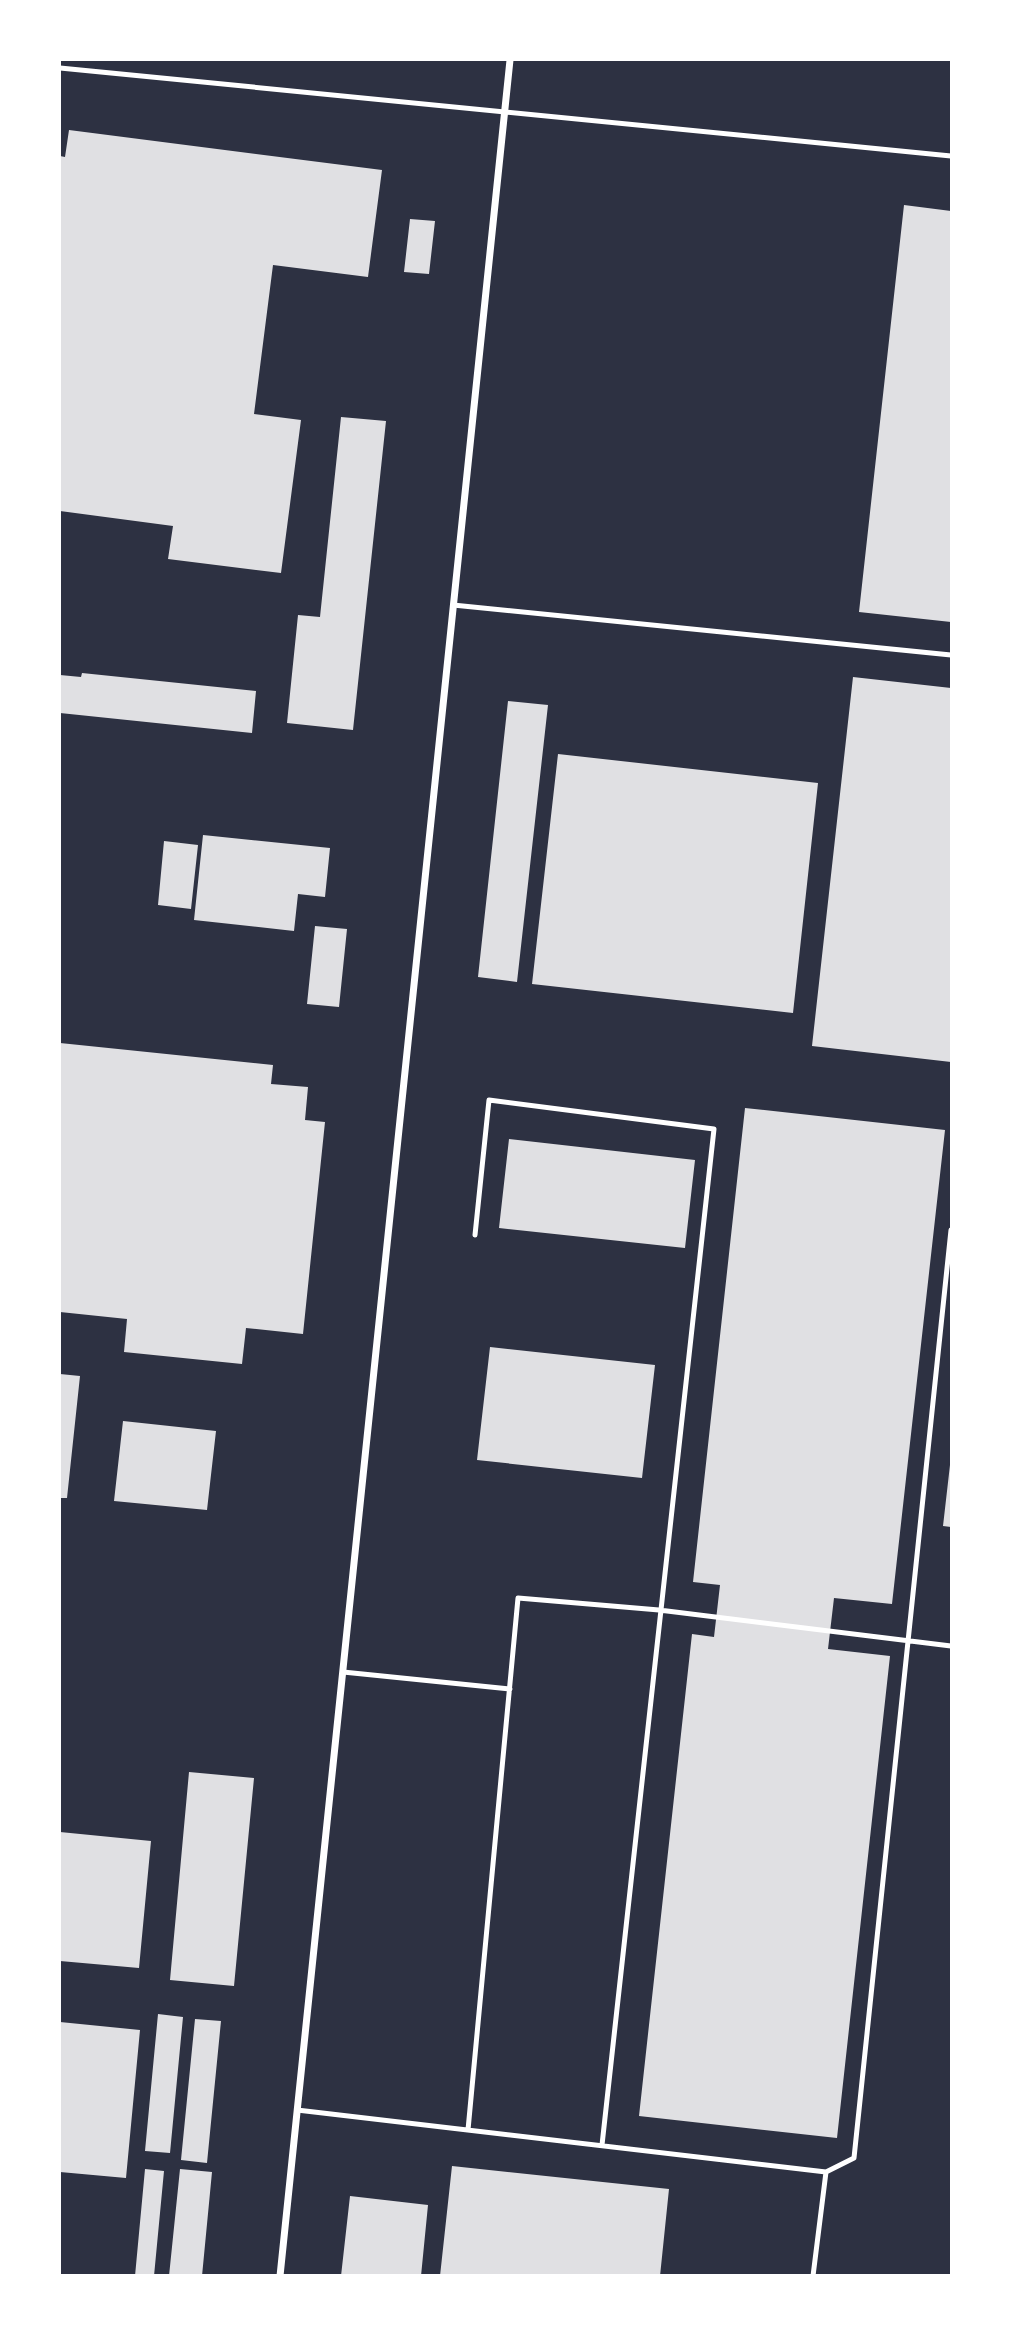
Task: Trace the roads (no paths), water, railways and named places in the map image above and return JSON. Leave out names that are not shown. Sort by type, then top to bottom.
[{"type":"street","points":[[280,2276],[510,60]]},
{"type":"lane","points":[[60,68],[951,156]]},
{"type":"lane","points":[[453,605],[951,655]]},
{"type":"lane","points":[[475,1235],[489,1100],[714,1129],[602,2145]]},
{"type":"lane","points":[[298,2110],[826,2172],[854,2158],[951,1230]]},
{"type":"lane","points":[[468,2130],[518,1598],[659,1610],[951,1646]]},
{"type":"lane","points":[[343,1672],[510,1689]]},
{"type":"lane","points":[[813,2276],[826,2172]]}]
